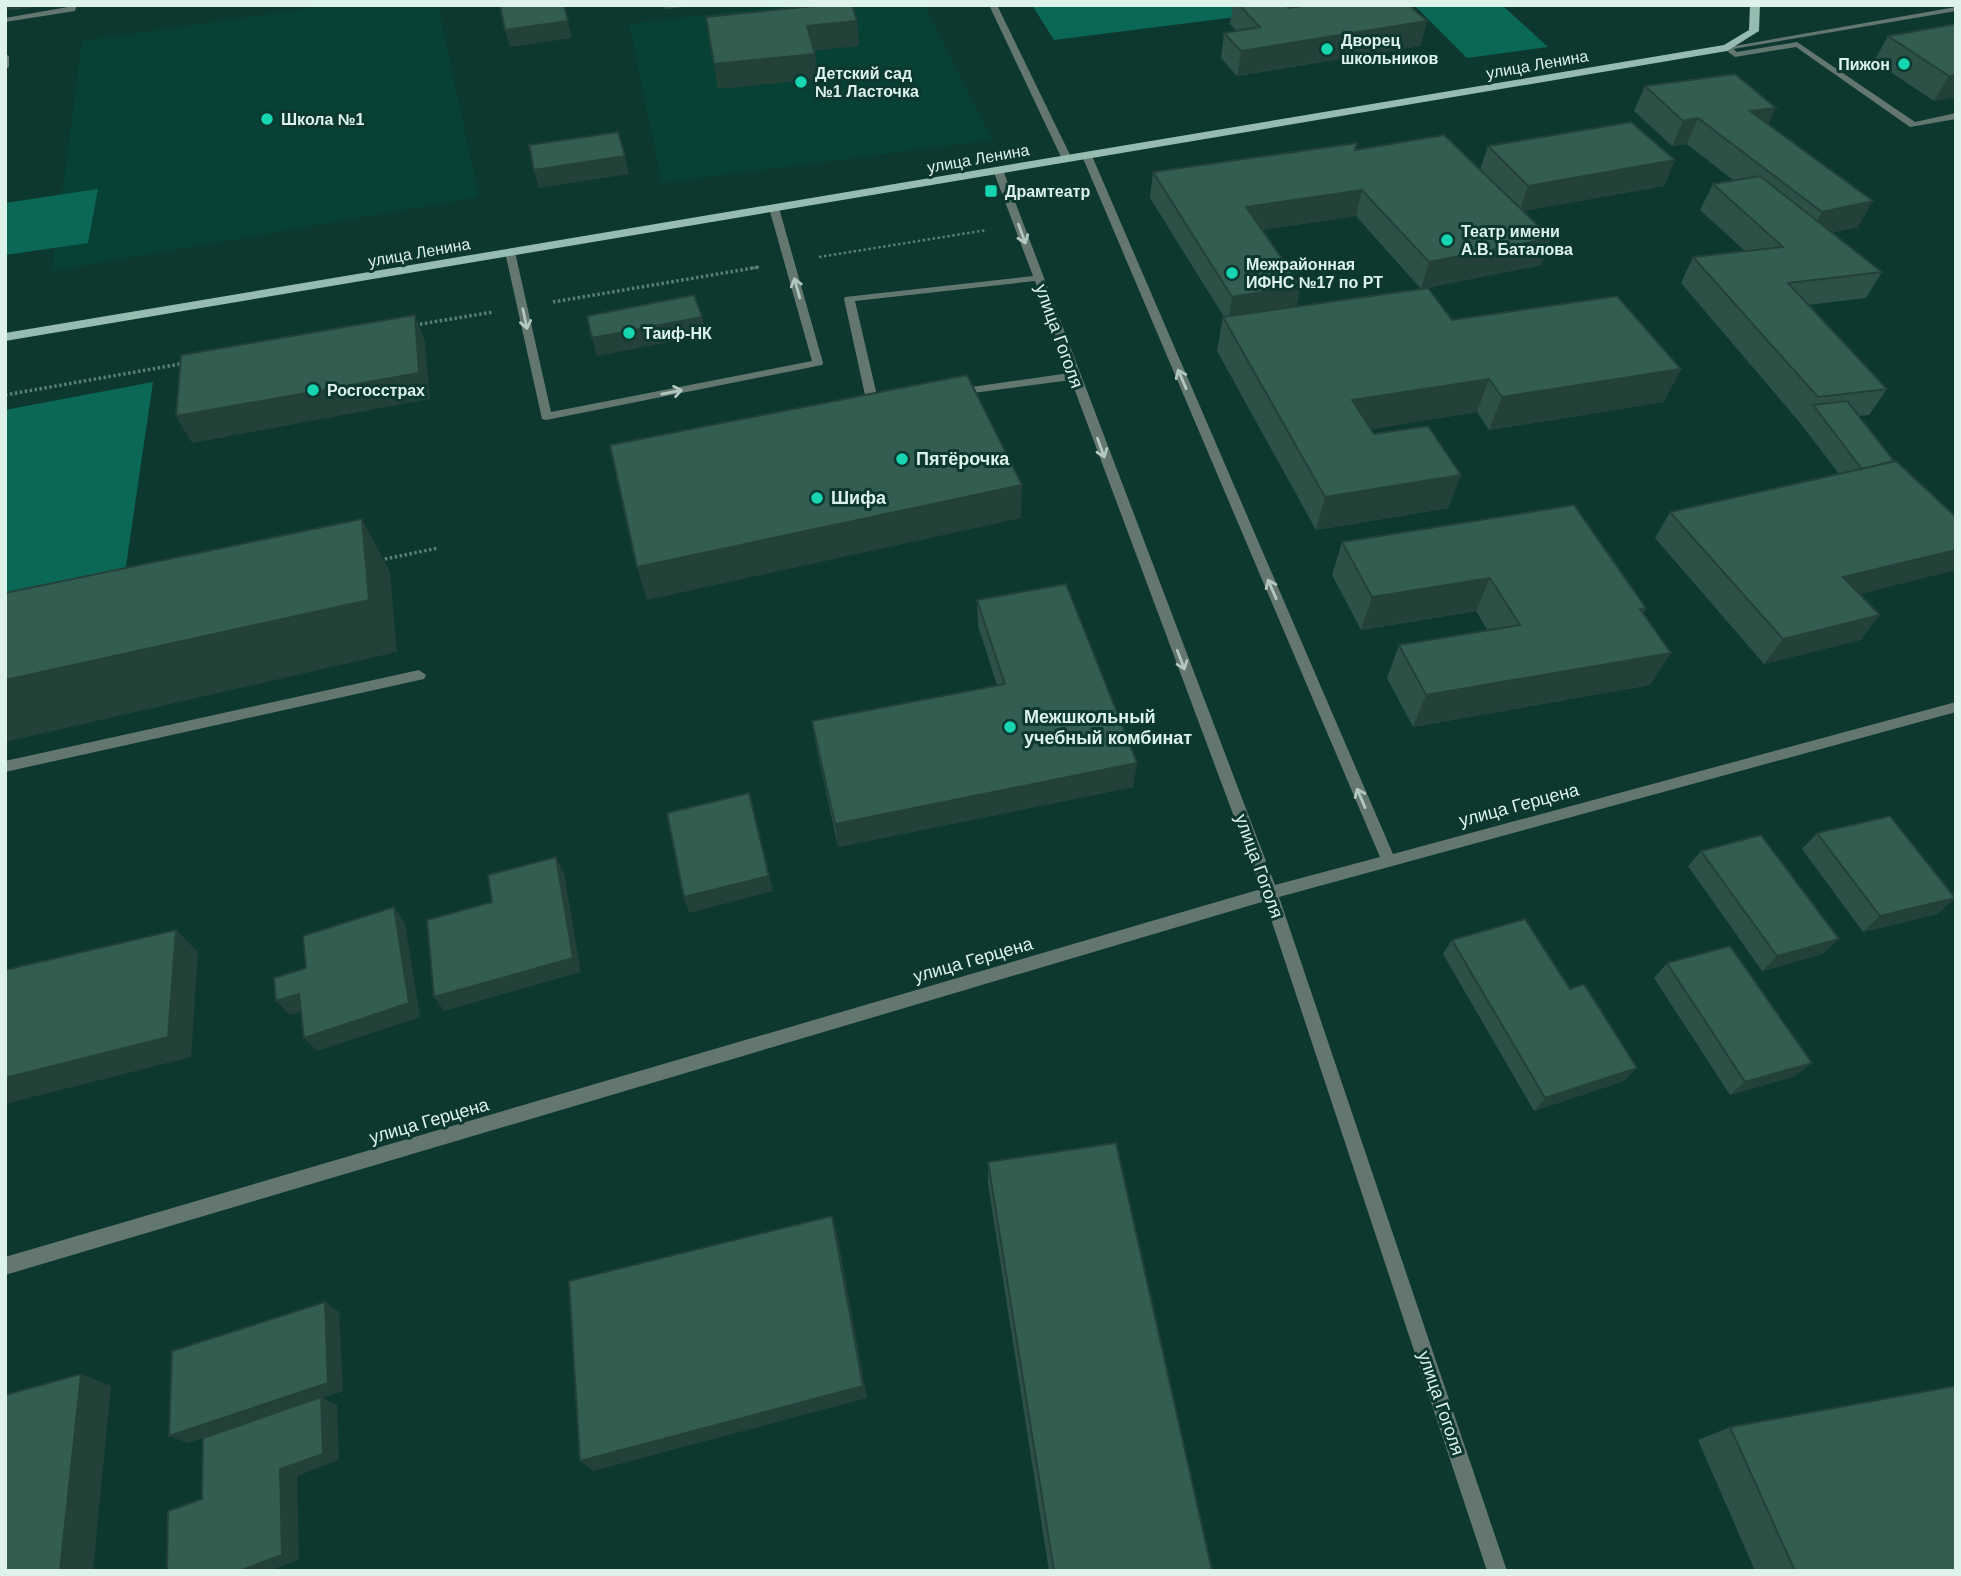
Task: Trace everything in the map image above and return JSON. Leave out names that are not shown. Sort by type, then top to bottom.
[{"type":"main road","points":[[1727,48],[1754,31],[1757,10],[1755,5]]},
{"type":"main road","name":"улица Ленина","points":[[5,337],[1727,48]]},
{"type":"street","points":[[5,20],[72,9],[73,5]]},
{"type":"street","points":[[993,5],[1067,159]]},
{"type":"street","name":"улица Ленина","points":[[1727,48],[1956,9]]},
{"type":"street","points":[[1727,48],[1735,55],[1797,44],[1913,125],[1956,116]]},
{"type":"street","points":[[5,56],[5,67]]},
{"type":"street","points":[[1087,156],[1388,860]]},
{"type":"street","name":"улица Гоголя","points":[[998,170],[1270,893],[1497,1571]]},
{"type":"street","points":[[510,252],[546,416],[818,363],[774,208]]},
{"type":"street","points":[[887,402],[873,404],[849,299],[1038,278]]},
{"type":"street","points":[[940,395],[1074,376]]},
{"type":"street","points":[[5,767],[419,675]]},
{"type":"street","name":"улица Герцена","points":[[5,1266],[1270,893],[1956,707]]},
{"type":"path","points":[[370,562],[438,548]]},
{"type":"shaded area","name":"Школа №1","points":[[332,5],[438,5],[479,197],[52,271],[82,41]]},
{"type":"shaded area","name":"Детский сад №1 Ласточка","points":[[788,5],[924,5],[992,140],[662,183],[629,24]]},
{"type":"shaded area","points":[[1032,5],[1331,5],[1054,40]]},
{"type":"shaded area","points":[[1414,5],[1502,5],[1548,47],[1467,58]]},
{"type":"shaded area","points":[[98,189],[88,243],[5,255],[5,203]]},
{"type":"shaded area","points":[[153,382],[122,593],[5,617],[5,410]]},
{"type":"building","points":[[500,5],[564,5],[568,21],[505,30]]},
{"type":"building","points":[[823,5],[852,5],[857,21],[807,26],[815,54],[714,64],[706,17]]},
{"type":"building","points":[[1239,5],[1285,5],[1289,8],[1310,5],[1409,5],[1427,21],[1241,51],[1224,33],[1260,27]]},
{"type":"building","points":[[1956,24],[1956,75],[1949,76],[1888,36]]},
{"type":"building","points":[[1735,74],[1776,108],[1750,111],[1873,201],[1822,212],[1698,118],[1683,121],[1645,86]]},
{"type":"building","points":[[1631,122],[1675,160],[1528,186],[1488,146]]},
{"type":"building","points":[[618,132],[625,156],[534,170],[529,145]]},
{"type":"building","points":[[1444,135],[1551,238],[1429,262],[1362,190],[1246,207],[1301,286],[1232,297],[1153,172],[1357,143],[1355,150]]},
{"type":"building","points":[[1760,176],[1882,272],[1788,283],[1887,389],[1818,397],[1693,257],[1783,247],[1713,184]]},
{"type":"building","points":[[1428,288],[1452,320],[1617,296],[1681,369],[1502,397],[1489,379],[1352,400],[1374,434],[1428,426],[1461,475],[1325,497],[1223,317]]},
{"type":"building","points":[[694,295],[702,317],[592,338],[587,316]]},
{"type":"building","points":[[415,315],[419,373],[176,416],[181,355]]},
{"type":"building","name":"Шифа","points":[[967,375],[1022,485],[637,567],[610,445]]},
{"type":"building","points":[[1847,401],[1894,461],[1862,469],[1813,405]]},
{"type":"building","points":[[1896,461],[1956,517],[1956,550],[1843,577],[1880,615],[1783,639],[1670,512]]},
{"type":"building","points":[[1574,505],[1646,608],[1640,609],[1671,653],[1426,695],[1399,645],[1520,625],[1490,578],[1372,597],[1342,542]]},
{"type":"building","points":[[362,519],[369,600],[5,680],[5,593]]},
{"type":"building","name":"Межшкольный учебный комбинат","points":[[1066,584],[1137,763],[835,824],[812,721],[1005,684],[977,600]]},
{"type":"building","points":[[749,793],[769,876],[684,897],[667,813]]},
{"type":"building","points":[[1890,816],[1955,898],[1880,916],[1817,833]]},
{"type":"building","points":[[1761,835],[1839,939],[1777,956],[1701,851]]},
{"type":"building","points":[[556,857],[573,958],[434,997],[427,920],[492,902],[488,875]]},
{"type":"building","points":[[394,907],[409,1003],[304,1038],[299,994],[276,1001],[274,978],[306,968],[303,936]]},
{"type":"building","points":[[1525,919],[1570,989],[1584,984],[1637,1068],[1545,1098],[1452,940]]},
{"type":"building","points":[[176,930],[168,1037],[5,1078],[5,970]]},
{"type":"building","points":[[1730,946],[1812,1063],[1745,1082],[1667,963]]},
{"type":"building","points":[[1116,1143],[1212,1571],[1054,1571],[988,1162]]},
{"type":"building","points":[[832,1216],[863,1386],[580,1461],[569,1281]]},
{"type":"building","points":[[325,1302],[328,1383],[169,1436],[172,1351]]},
{"type":"building","points":[[81,1374],[60,1571],[5,1571],[5,1395]]},
{"type":"building","points":[[1955,1386],[1956,1571],[1795,1571],[1730,1427]]},
{"type":"building","points":[[321,1397],[323,1454],[280,1469],[282,1555],[239,1571],[167,1571],[168,1511],[202,1499],[203,1438]]},
{"type":"place","name":"Дворец школьников","points":[[1327,49]]},
{"type":"place","name":"Пижон","points":[[1904,64]]},
{"type":"place","name":"Детский сад №1 Ласточка","points":[[801,82]]},
{"type":"place","name":"Школа №1","points":[[267,119]]},
{"type":"place","name":"Драмтеатр","points":[[991,191]]},
{"type":"place","name":"Театр имени А.В. Баталова","points":[[1447,240]]},
{"type":"place","name":"Межрайонная ИФНС №17 по РТ","points":[[1232,273]]},
{"type":"place","name":"Таиф-НК","points":[[629,333]]},
{"type":"place","name":"Росгосстрах","points":[[313,390]]},
{"type":"place","name":"Пятёрочка","points":[[902,459]]},
{"type":"place","name":"Шифа","points":[[817,498]]},
{"type":"place","name":"Межшкольный учебный комбинат","points":[[1010,727]]}]
